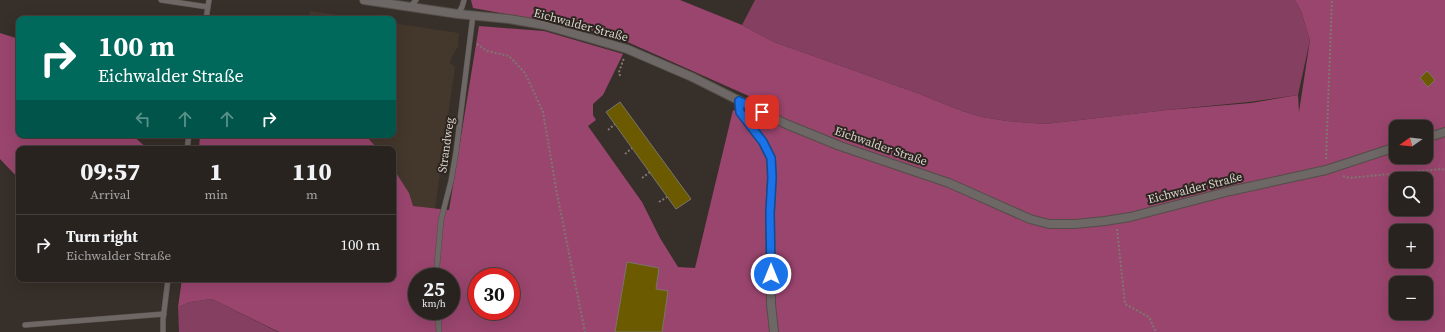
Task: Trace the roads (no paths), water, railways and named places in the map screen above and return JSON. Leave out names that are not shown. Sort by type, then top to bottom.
[{"type":"street","name":"Eichwalder Straße","points":[[364,0],[544,25],[627,49],[692,77],[786,124],[833,143],[949,183],[1030,219],[1049,224],[1075,224],[1116,220],[1326,170],[1389,150]]},
{"type":"street","points":[[739,101],[740,112],[763,142],[771,158],[771,304],[774,332]]},
{"type":"street","points":[[1433,136],[1445,132]]},
{"type":"lane","points":[[161,0],[208,7]]},
{"type":"lane","points":[[206,16],[209,0]]},
{"type":"lane","points":[[410,7],[416,0]]},
{"type":"lane","points":[[458,14],[464,0]]},
{"type":"lane","name":"Strandweg","points":[[437,268],[441,220],[451,181],[456,152],[474,15]]},
{"type":"lane","points":[[163,332],[168,282]]},
{"type":"lane","points":[[25,325],[164,314]]},
{"type":"lane","points":[[438,320],[439,332]]}]
